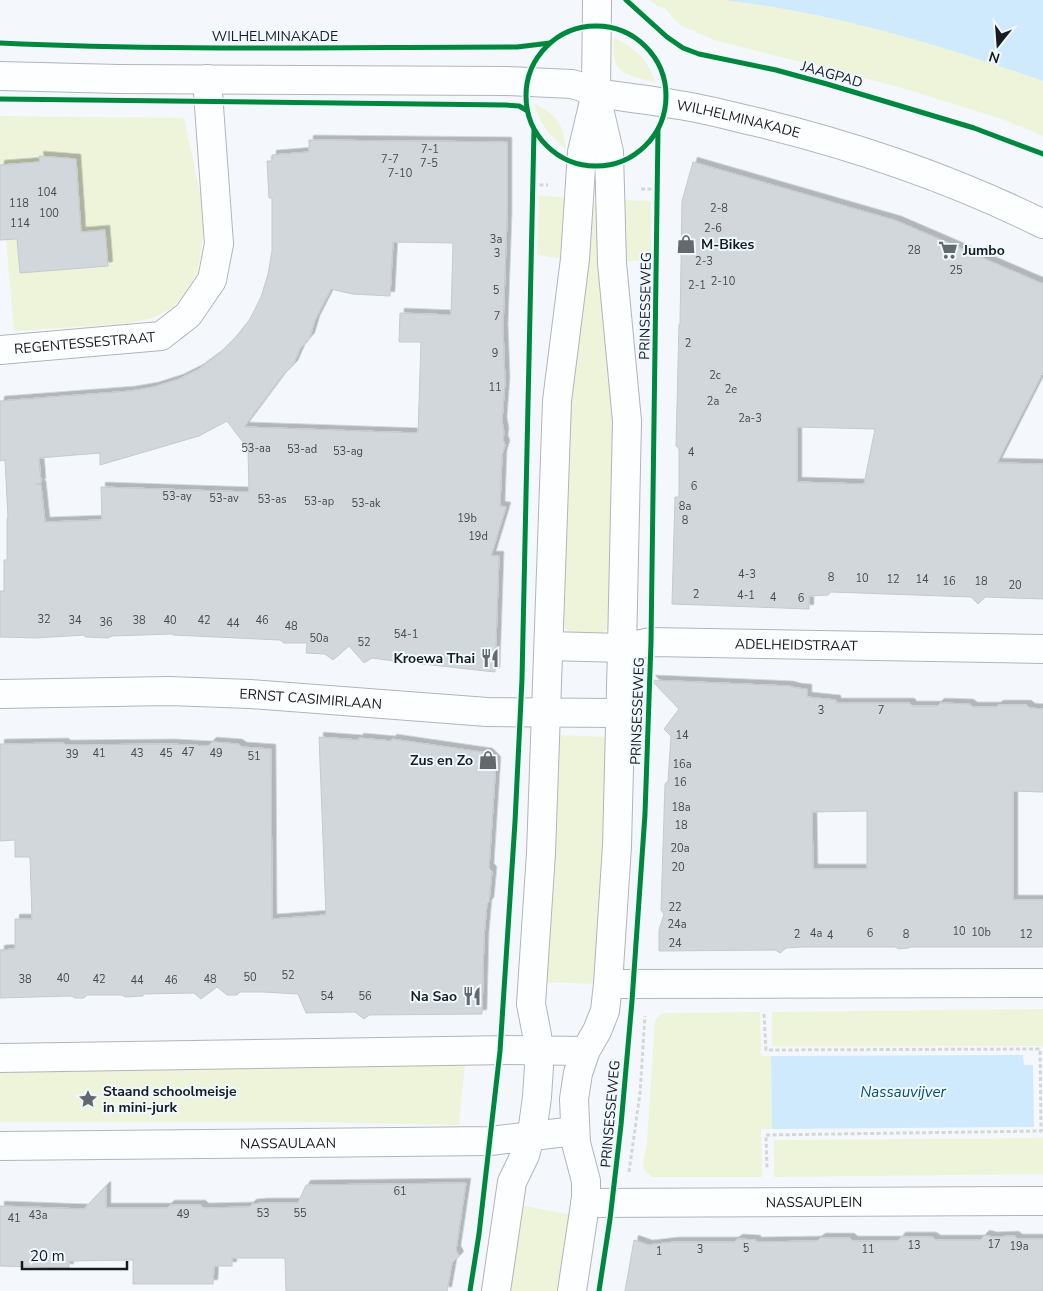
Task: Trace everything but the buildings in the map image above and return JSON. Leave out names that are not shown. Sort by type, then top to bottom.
[{"type":"street","points":[[496,1291],[512,1182],[525,1155],[537,1097],[538,1050],[531,1004],[541,853],[557,402],[575,259],[582,152],[596,93],[597,0]]},
{"type":"street","name":"WILHELMINAKADE","points":[[0,76],[110,79],[563,83],[585,88],[596,93],[680,105],[802,133],[867,152],[930,174],[1043,224]]},
{"type":"street","name":"REGENTESSESTRAAT","points":[[0,350],[161,336],[188,315],[212,280],[219,244],[207,79]]},
{"type":"street","name":"PRINSESSEWEG","points":[[572,1291],[585,1203],[586,1181],[576,1143],[574,1099],[578,1073],[585,1052],[597,1031],[605,1011],[608,984],[621,713],[627,421],[612,263],[609,152],[596,93]]},
{"type":"street","name":"ADELHEIDSTRAAT","points":[[549,646],[622,648],[651,642],[1043,649]]},
{"type":"street","name":"ERNST CASIMIRLAAN","points":[[0,694],[169,691],[241,694],[487,712],[621,713]]},
{"type":"street","points":[[608,984],[1043,983]]},
{"type":"street","points":[[0,1058],[538,1050],[585,1052]]},
{"type":"street","name":"NASSAULAAN","points":[[0,1146],[490,1141],[575,1130]]},
{"type":"street","name":"NASSAUPLEIN","points":[[585,1203],[1043,1201]]},
{"type":"path","points":[[532,195],[533,176]]},
{"type":"path","points":[[658,180],[658,199]]},
{"type":"path","points":[[629,1174],[640,1093],[646,1012]]},
{"type":"path","points":[[764,1014],[766,1050],[1040,1049],[1042,1093],[1041,1131],[766,1135],[767,1173]]},
{"type":"path","points":[[132,1056],[132,1145]]},
{"type":"green space","points":[[649,0],[725,0],[766,5],[847,21],[966,55],[1043,81],[1043,136],[1002,119],[899,87],[714,40],[682,26],[666,9]]},
{"type":"green space","points":[[614,38],[629,46],[645,61],[656,83],[629,75],[618,67],[613,50]]},
{"type":"green space","points":[[534,103],[558,121],[563,133],[566,149],[546,129]]},
{"type":"green space","points":[[0,116],[184,118],[206,221],[197,274],[172,308],[153,318],[124,324],[14,331],[6,239],[0,239]]},
{"type":"green space","points":[[539,195],[568,198],[565,259],[537,255]]},
{"type":"green space","points":[[620,200],[651,201],[651,259],[621,262]]},
{"type":"green space","points":[[591,203],[599,203],[617,399],[613,621],[607,629],[598,635],[577,636],[567,630],[561,619],[566,402]]},
{"type":"green space","points":[[554,735],[610,737],[596,984],[542,982]]},
{"type":"green space","points":[[1043,1009],[1043,1046],[772,1046],[772,1012]]},
{"type":"green space","points":[[760,1012],[761,1056],[771,1056],[772,1129],[761,1129],[762,1177],[652,1177],[644,1170],[643,1164],[647,1142],[655,1022],[657,1018],[666,1013]]},
{"type":"green space","points":[[465,1064],[459,1125],[307,1122],[0,1122],[0,1072]]},
{"type":"green space","points":[[1043,1138],[1043,1174],[774,1177],[774,1140]]},
{"type":"green space","points":[[519,1205],[572,1215],[561,1291],[507,1291]]},
{"type":"water","points":[[724,0],[1043,0],[1043,81],[950,50],[887,32],[823,16]]},
{"type":"water","name":"Nassauvijver","points":[[1023,1055],[1024,1065],[1033,1065],[1034,1127],[772,1129],[771,1056]]},
{"type":"cycle path","name":"JAAGPAD","points":[[626,0],[667,37],[683,48],[699,54],[776,70],[827,84],[974,128],[1043,154]]},
{"type":"cycle path","points":[[596,26],[610,27],[623,31],[646,46],[661,69],[665,82],[666,96],[665,110],[661,123],[646,146],[623,161],[610,165],[596,166],[582,165],[569,161],[546,146],[531,123],[527,110],[526,96],[527,82],[531,69],[546,46],[569,31],[582,27],[596,26]]},
{"type":"cycle path","points":[[0,43],[258,48],[517,47],[550,43]]},
{"type":"cycle path","points":[[0,99],[505,105],[519,106],[526,110]]},
{"type":"cycle path","points":[[599,1291],[621,1125],[645,814],[651,642],[658,129]]},
{"type":"cycle path","points":[[470,1291],[479,1234],[500,1051],[515,822],[522,679],[534,130]]},
{"type":"place","name":"M-Bikes","points":[[686,244]]},
{"type":"place","name":"Jumbo","points":[[948,250]]},
{"type":"place","name":"Kroewa Thai","points":[[490,658]]},
{"type":"place","name":"Zus en Zo","points":[[488,760]]},
{"type":"place","name":"Na Sao","points":[[472,996]]},
{"type":"place","name":"Staand schoolmeisje in mini-jurk","points":[[88,1099]]}]
